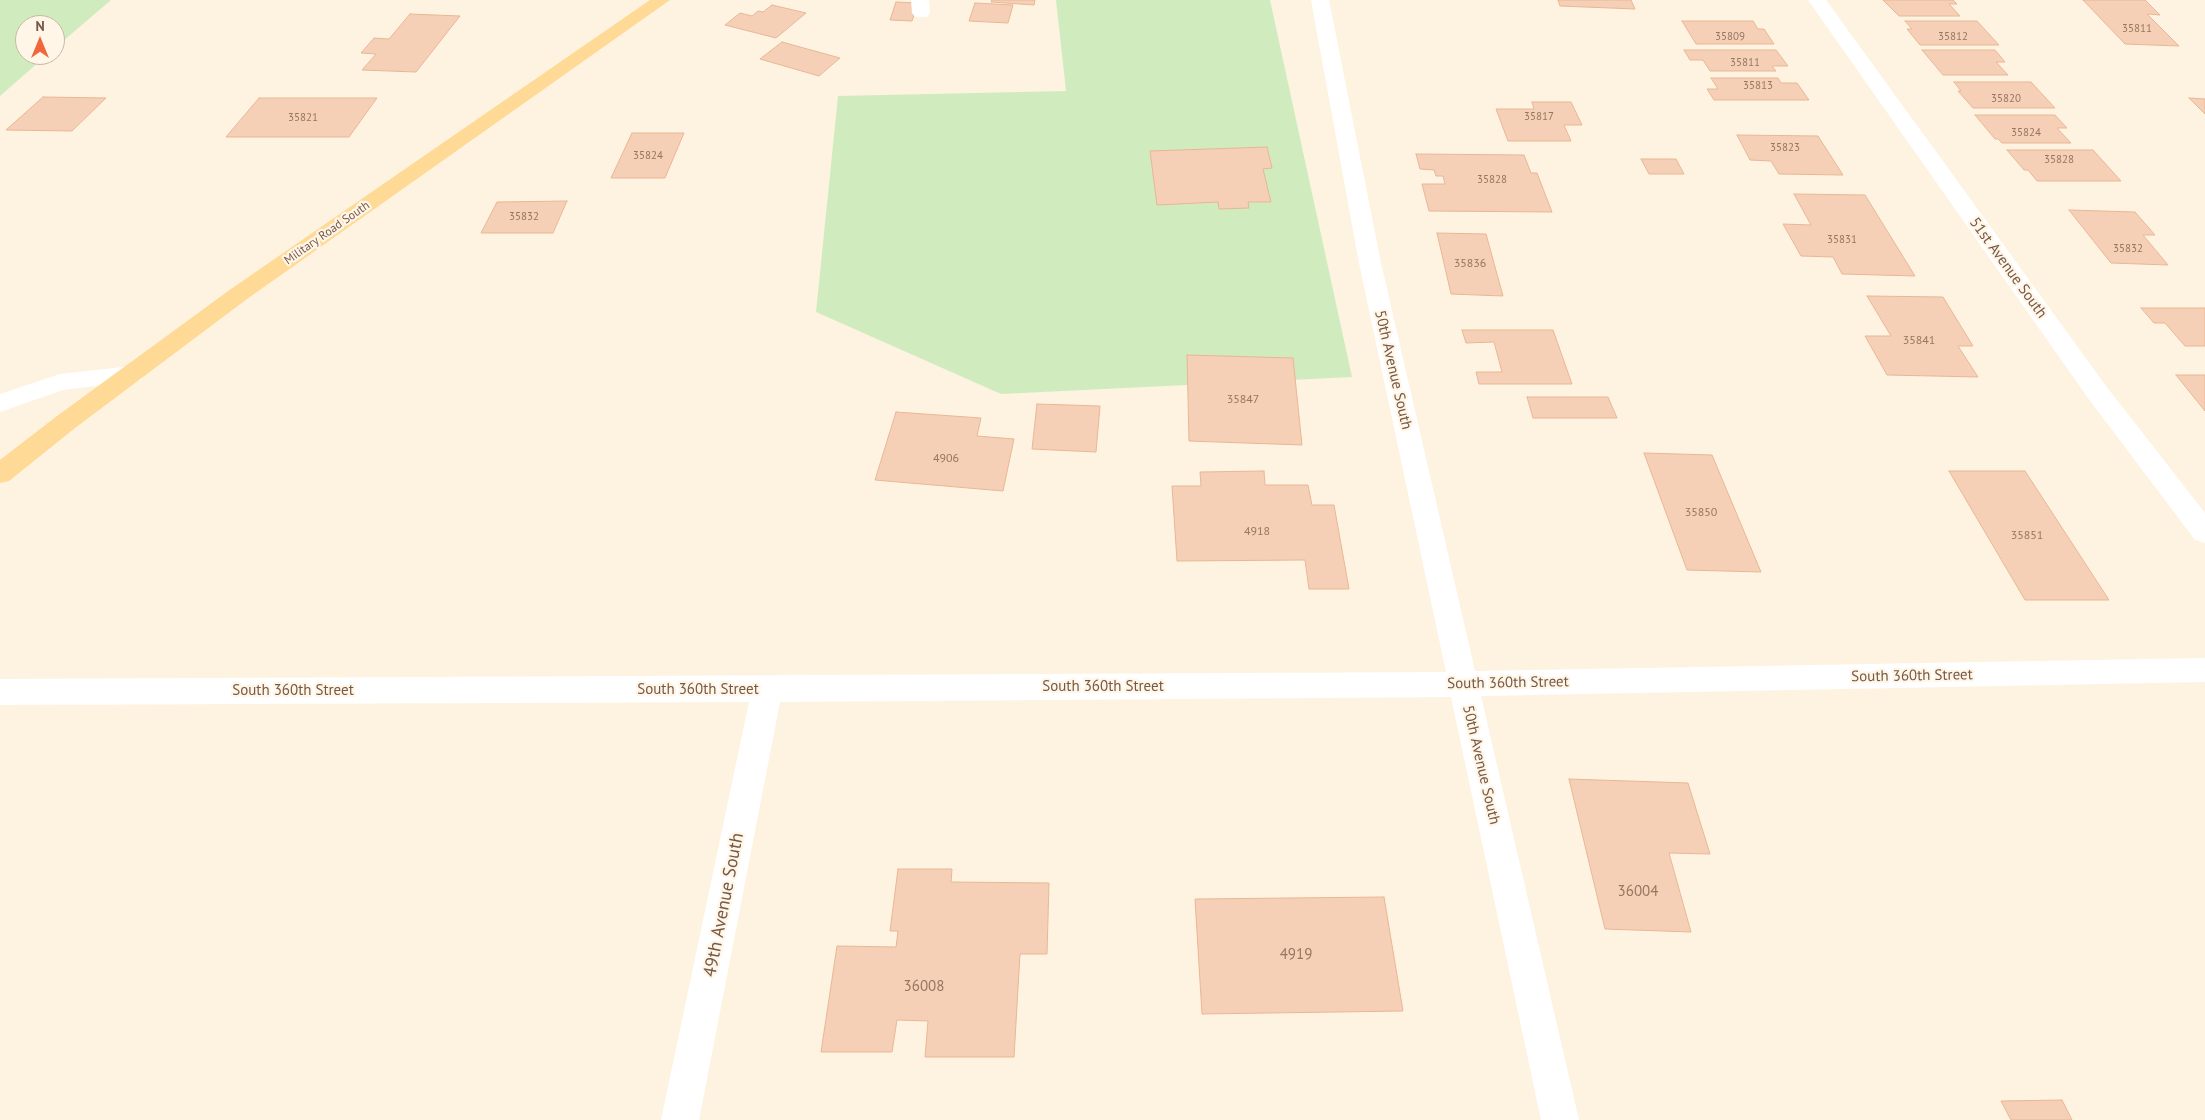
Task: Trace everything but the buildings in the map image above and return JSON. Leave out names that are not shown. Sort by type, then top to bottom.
[{"type":"main road","name":"Military Road South","points":[[0,474],[239,294],[661,0]]},
{"type":"street","name":"50th Avenue South","points":[[1320,0],[1370,263],[1560,1120]]},
{"type":"street","name":"51st Avenue South","points":[[1817,0],[2097,392],[2205,532]]},
{"type":"street","points":[[0,403],[60,382],[132,374]]},
{"type":"street","name":"South 360th Street","points":[[0,692],[1463,684],[2205,670]]},
{"type":"street","name":"49th Avenue South","points":[[680,1120],[767,689]]},
{"type":"green space","points":[[0,0],[111,0],[65,39],[65,15],[15,15],[15,65],[36,65],[0,96]]},
{"type":"green space","points":[[1056,0],[1270,0],[1352,377],[1001,394],[816,312],[838,96],[1066,91]]}]
